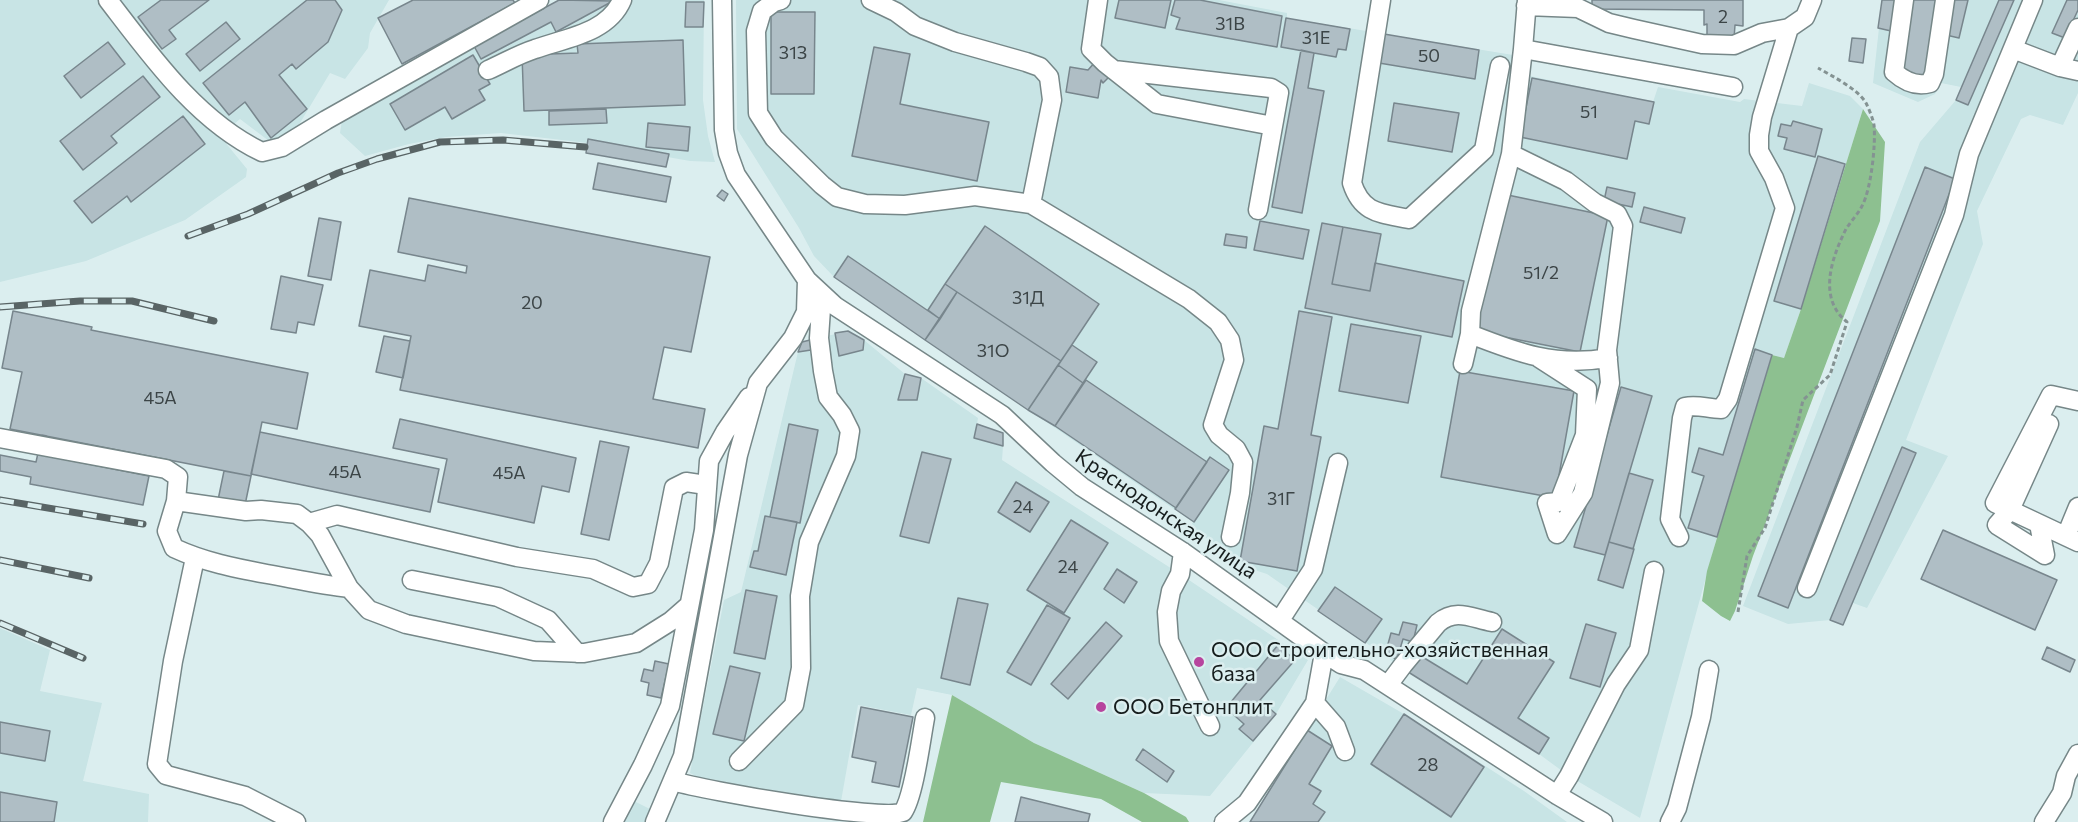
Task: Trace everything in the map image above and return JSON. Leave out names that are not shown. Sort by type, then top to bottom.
[{"type":"street","points":[[108,0],[164,74],[225,131],[242,143],[262,152],[282,147],[539,0]]},
{"type":"street","points":[[488,70],[533,49],[581,35],[602,24],[619,8],[622,0]]},
{"type":"street","name":"Краснодонская улица","points":[[722,0],[724,130],[728,153],[736,175],[807,280],[835,306],[1002,415],[1053,464],[1082,487],[1183,552],[1324,653],[1341,664],[1364,670],[1602,822]]},
{"type":"street","points":[[781,0],[762,11],[756,32],[758,113],[774,138],[837,197],[865,204],[905,205],[975,196],[1031,204],[1189,299],[1218,322],[1230,340],[1234,360],[1213,425],[1219,435],[1236,449],[1243,462],[1240,493],[1231,537]]},
{"type":"street","points":[[871,0],[896,12],[915,26],[955,42],[1040,67],[1049,77],[1052,100],[1031,204]]},
{"type":"street","points":[[1098,0],[1091,49],[1157,104],[1273,126]]},
{"type":"street","points":[[1381,0],[1352,183],[1356,197],[1373,212],[1409,219],[1484,150],[1500,66]]},
{"type":"street","points":[[1463,364],[1470,334],[1471,311],[1510,154],[1527,3],[1578,8],[1609,23],[1702,44],[1734,45],[1762,33],[1789,28],[1805,16],[1812,0]]},
{"type":"street","points":[[1904,0],[1894,72],[1904,81],[1922,85],[1930,82],[1934,74],[1946,0]]},
{"type":"street","points":[[1807,588],[1954,215],[1969,154],[2033,0]]},
{"type":"street","points":[[1679,537],[1670,519],[1685,407],[1698,405],[1706,409],[1721,409],[1728,399],[1785,208],[1781,192],[1759,151],[1759,135],[1762,117],[1789,28]]},
{"type":"street","points":[[2013,49],[2069,69],[2078,28]]},
{"type":"street","points":[[1523,49],[1733,87]]},
{"type":"street","points":[[1114,70],[1271,88],[1278,93],[1258,210]]},
{"type":"street","points":[[1470,334],[1539,358],[1587,389],[1585,435],[1559,502],[1546,503],[1557,534],[1583,493],[1610,383],[1608,358],[1623,226],[1617,214],[1595,203],[1566,181],[1510,154]]},
{"type":"street","points":[[613,822],[670,706],[687,607],[704,530],[709,461],[725,432],[758,383],[793,338],[806,312],[807,280]]},
{"type":"street","points":[[739,761],[795,705],[801,668],[800,596],[808,542],[846,456],[849,431],[842,415],[828,397],[823,371],[819,338],[822,294]]},
{"type":"street","points":[[1539,358],[1584,362],[1608,358]]},
{"type":"street","points":[[655,822],[683,756],[738,455],[758,383]]},
{"type":"street","points":[[2069,399],[2051,395],[1995,503],[2072,539],[2078,507]]},
{"type":"street","points":[[0,438],[166,469],[178,477],[176,501],[167,531],[174,548],[195,558],[323,585],[349,588]]},
{"type":"street","points":[[1280,620],[1313,569],[1338,463]]},
{"type":"street","points":[[309,523],[337,515],[517,557],[593,569],[633,587],[648,584],[659,563],[674,488],[686,482],[706,485]]},
{"type":"street","points":[[176,501],[246,511],[261,510],[297,514],[320,535],[349,588],[369,610],[406,624],[534,651],[584,653],[636,643],[671,621],[687,607]]},
{"type":"street","points":[[2010,510],[1997,525],[2045,555],[2039,524]]},
{"type":"street","points":[[1183,552],[1180,574],[1171,591],[1167,612],[1169,641],[1210,726]]},
{"type":"street","points":[[195,558],[173,661],[157,764],[166,775],[245,796],[296,822]]},
{"type":"street","points":[[1557,795],[1616,684],[1639,650],[1654,571]]},
{"type":"street","points":[[412,580],[498,597],[548,620],[577,653]]},
{"type":"street","points":[[1388,685],[1402,665],[1444,618],[1455,614],[1492,622]]},
{"type":"street","points":[[1224,822],[1247,803],[1315,703],[1324,653]]},
{"type":"street","points":[[1670,822],[1677,808],[1701,717],[1709,670]]},
{"type":"street","points":[[1315,703],[1336,727],[1345,751]]},
{"type":"street","points":[[674,781],[706,791],[819,817],[890,821],[903,813],[911,790],[925,718]]},
{"type":"street","points":[[2044,822],[2062,793],[2066,776],[2078,754]]},
{"type":"street","points":[[2062,793],[2078,784]]},
{"type":"path","points":[[1738,612],[1747,556],[1765,528],[1797,428],[1803,400],[1830,375],[1847,322],[1841,317],[1829,292],[1830,271],[1846,229],[1863,205],[1871,174],[1874,124],[1865,102],[1842,81],[1818,68]]},
{"type":"shaded area","points":[[0,0],[389,0],[370,33],[368,48],[345,79],[330,73],[297,128],[269,141],[240,119],[220,136],[247,169],[246,177],[185,220],[86,261],[0,282]]},
{"type":"shaded area","points":[[559,0],[704,0],[703,100],[708,136],[715,162],[690,161],[588,143],[501,133],[446,137],[365,156],[340,133],[342,120]]},
{"type":"shaded area","points":[[736,0],[1219,0],[1287,13],[1287,18],[1513,55],[1511,72],[1653,102],[1658,87],[1740,102],[1744,99],[1802,106],[1809,83],[1850,96],[1863,109],[1784,358],[1772,355],[1717,537],[1640,818],[1569,776],[1539,754],[1405,670],[1267,574],[1245,567],[1240,561],[1190,527],[1193,522],[834,277],[814,256],[737,129]]},
{"type":"shaded area","points":[[1882,0],[2078,0],[2078,93],[2063,125],[2030,115],[2021,119],[1977,211],[1983,244],[1906,440],[1948,456],[1867,608],[1853,603],[1843,625],[1830,620],[1788,624],[1743,606],[1920,142],[1956,100],[1961,87],[1941,83],[1935,94],[1918,102],[1873,83]]},
{"type":"shaded area","points":[[848,331],[864,340],[905,374],[921,378],[978,418],[977,424],[1003,446],[1002,460],[1180,574],[1308,660],[1276,714],[1210,796],[1144,793],[1034,743],[952,695],[917,688],[911,715],[858,705],[840,807],[705,781],[690,773],[724,600],[741,592],[798,352],[802,342]]},
{"type":"shaded area","points":[[0,628],[50,650],[40,691],[102,703],[83,781],[149,794],[148,822],[0,822]]},
{"type":"shaded area","points":[[1340,677],[1404,714],[1524,791],[1567,822],[1250,822]]},
{"type":"shaded area","points":[[632,800],[666,817],[663,822],[620,822]]},
{"type":"green space","points":[[1863,109],[1885,142],[1880,221],[1730,621],[1702,601],[1707,571],[1772,355],[1784,358]]},
{"type":"green space","points":[[952,695],[1034,743],[1144,793],[1186,817],[1189,822],[1142,822],[1101,799],[1001,782],[990,822],[923,822]]},
{"type":"building","points":[[161,0],[209,0],[169,30],[176,39],[162,49],[138,17]]},
{"type":"building","points":[[307,0],[335,0],[342,10],[328,42],[296,69],[292,64],[279,75],[307,109],[271,138],[245,102],[229,115],[203,83]]},
{"type":"building","points":[[413,0],[513,0],[515,3],[402,64],[378,18]]},
{"type":"building","points":[[559,0],[613,1],[556,32],[551,22],[481,59],[474,46]]},
{"type":"building","points":[[1119,0],[1171,0],[1165,28],[1115,18]]},
{"type":"building","points":[[1175,0],[1200,0],[1282,16],[1277,47],[1176,29],[1180,18],[1171,15]]},
{"type":"building","points":[[1592,0],[1743,0],[1743,26],[1735,25],[1734,39],[1707,39],[1704,10],[1592,9]]},
{"type":"building","points":[[1882,0],[1896,0],[1891,31],[1878,28]]},
{"type":"building","points":[[1911,0],[1939,0],[1925,77],[1898,72]]},
{"type":"building","points":[[1953,0],[1968,0],[1959,38],[1946,35]]},
{"type":"building","points":[[1999,0],[2014,0],[1968,105],[1956,100]]},
{"type":"building","points":[[2067,0],[2078,0],[2078,10],[2065,38],[2052,33]]},
{"type":"building","points":[[686,2],[704,2],[703,27],[685,27]]},
{"type":"building","points":[[771,12],[815,12],[814,94],[771,94]]},
{"type":"building","points":[[1286,18],[1350,29],[1346,50],[1338,49],[1336,57],[1281,47]]},
{"type":"building","points":[[226,22],[240,39],[200,71],[186,54]]},
{"type":"building","points":[[1384,34],[1479,50],[1475,79],[1379,63]]},
{"type":"building","points":[[1852,38],[1866,39],[1863,63],[1849,61]]},
{"type":"building","points":[[683,40],[685,105],[524,111],[522,55],[578,53],[577,44]]},
{"type":"building","points":[[108,42],[125,64],[81,98],[64,76]]},
{"type":"building","points":[[874,47],[910,54],[900,104],[989,122],[977,181],[852,156]]},
{"type":"building","points":[[1301,50],[1314,53],[1308,88],[1324,91],[1302,213],[1272,207]]},
{"type":"building","points":[[473,55],[490,84],[479,90],[485,100],[452,119],[445,107],[405,130],[390,104]]},
{"type":"building","points":[[1096,61],[1111,75],[1103,83],[1101,80],[1098,98],[1066,92],[1070,67],[1088,70]]},
{"type":"building","points":[[143,76],[160,97],[111,136],[117,143],[83,170],[60,141]]},
{"type":"building","points":[[1532,78],[1654,102],[1649,124],[1635,121],[1627,159],[1520,137]]},
{"type":"building","points":[[1394,103],[1459,113],[1452,152],[1388,141]]},
{"type":"building","points":[[606,109],[607,123],[549,125],[549,111]]},
{"type":"building","points":[[183,116],[205,144],[131,202],[127,196],[92,223],[74,201]]},
{"type":"building","points":[[1793,121],[1822,129],[1815,157],[1784,149],[1787,138],[1778,136],[1781,124],[1791,126]]},
{"type":"building","points":[[648,123],[690,127],[688,151],[646,147]]},
{"type":"building","points":[[588,139],[669,154],[666,167],[586,153]]},
{"type":"building","points":[[1818,156],[1845,164],[1801,309],[1774,301]]},
{"type":"building","points":[[598,163],[671,177],[666,202],[593,189]]},
{"type":"building","points":[[1925,167],[1955,179],[1788,608],[1758,596]]},
{"type":"building","points":[[1607,187],[1635,193],[1632,207],[1604,201]]},
{"type":"building","points":[[722,190],[728,194],[724,201],[717,196]]},
{"type":"building","points":[[1503,194],[1608,216],[1580,352],[1474,331]]},
{"type":"building","points":[[409,198],[710,257],[691,352],[664,347],[653,399],[705,409],[698,448],[400,390],[411,336],[359,326],[370,270],[425,281],[428,265],[466,273],[467,266],[398,252]]},
{"type":"building","points":[[1644,207],[1685,218],[1681,233],[1640,222]]},
{"type":"building","points":[[319,218],[341,222],[331,280],[308,276]]},
{"type":"building","points":[[1260,221],[1309,230],[1303,259],[1254,250]]},
{"type":"building","points":[[1322,223],[1343,227],[1332,284],[1370,291],[1375,263],[1464,281],[1452,337],[1305,308]]},
{"type":"building","points":[[985,226],[1099,304],[1061,361],[945,284]]},
{"type":"building","points":[[1343,227],[1381,234],[1370,291],[1332,284]]},
{"type":"building","points":[[1226,234],[1247,237],[1246,248],[1224,245]]},
{"type":"building","points":[[848,256],[940,319],[925,340],[834,277]]},
{"type":"building","points":[[281,276],[323,285],[314,325],[298,322],[296,333],[271,329]]},
{"type":"building","points":[[945,284],[957,292],[940,319],[928,310]]},
{"type":"building","points":[[957,292],[1061,361],[1028,410],[925,340]]},
{"type":"building","points":[[13,311],[92,327],[91,330],[308,373],[297,429],[262,422],[251,476],[10,429],[22,372],[2,368]]},
{"type":"building","points":[[1299,311],[1332,317],[1311,435],[1321,437],[1297,571],[1240,561],[1264,426],[1278,429]]},
{"type":"building","points":[[1351,324],[1421,336],[1408,403],[1339,391]]},
{"type":"building","points":[[848,331],[864,340],[863,350],[839,356],[835,333]]},
{"type":"building","points":[[384,336],[410,341],[403,378],[376,372]]},
{"type":"building","points":[[810,340],[811,350],[798,352],[802,342]]},
{"type":"building","points":[[1072,345],[1097,362],[1083,383],[1058,365]]},
{"type":"building","points":[[1755,349],[1772,355],[1717,537],[1688,528],[1704,476],[1692,472],[1699,448],[1723,455]]},
{"type":"building","points":[[1058,365],[1083,383],[1055,426],[1028,410]]},
{"type":"building","points":[[1460,371],[1574,391],[1555,498],[1441,477]]},
{"type":"building","points":[[905,374],[921,378],[917,400],[898,400]]},
{"type":"building","points":[[1086,380],[1207,462],[1176,508],[1055,426]]},
{"type":"building","points":[[1621,387],[1652,396],[1605,555],[1574,547]]},
{"type":"building","points":[[400,419],[576,458],[569,492],[542,486],[534,523],[438,502],[447,459],[393,448]]},
{"type":"building","points":[[789,424],[818,430],[800,523],[770,517]]},
{"type":"building","points":[[977,424],[1003,433],[1003,446],[974,438]]},
{"type":"building","points":[[260,432],[439,469],[430,512],[251,474]]},
{"type":"building","points":[[42,435],[47,436],[43,455],[149,476],[143,505],[30,484],[31,477],[0,471],[0,455],[36,462]]},
{"type":"building","points":[[600,441],[629,447],[609,540],[581,534]]},
{"type":"building","points":[[1902,447],[1916,453],[1843,625],[1830,620]]},
{"type":"building","points":[[922,452],[951,459],[929,543],[900,536]]},
{"type":"building","points":[[1210,457],[1229,470],[1194,522],[1175,509]]},
{"type":"building","points":[[224,471],[251,476],[245,505],[218,500]]},
{"type":"building","points":[[1629,473],[1653,480],[1633,549],[1609,542]]},
{"type":"building","points":[[1016,482],[1049,502],[1030,532],[998,512]]},
{"type":"building","points":[[765,516],[797,522],[786,575],[750,567],[754,551],[758,551]]},
{"type":"building","points":[[1071,520],[1108,543],[1064,613],[1027,590]]},
{"type":"building","points":[[1943,530],[2057,580],[2035,630],[1921,579]]},
{"type":"building","points":[[1609,542],[1634,549],[1623,588],[1598,580]]},
{"type":"building","points":[[1117,569],[1137,582],[1124,603],[1104,589]]},
{"type":"building","points":[[1335,587],[1382,619],[1365,643],[1318,611]]},
{"type":"building","points":[[746,590],[777,596],[765,659],[734,653]]},
{"type":"building","points":[[958,598],[988,604],[970,685],[941,678]]},
{"type":"building","points":[[1047,605],[1070,618],[1031,685],[1007,672]]},
{"type":"building","points":[[1106,622],[1122,636],[1068,699],[1051,684]]},
{"type":"building","points":[[1403,622],[1417,625],[1413,642],[1403,639],[1397,659],[1385,655],[1391,633],[1399,635]]},
{"type":"building","points":[[1586,624],[1616,633],[1600,687],[1570,678]]},
{"type":"building","points":[[1502,629],[1554,662],[1518,718],[1549,738],[1539,754],[1405,670],[1416,653],[1467,684]]},
{"type":"building","points":[[1278,645],[1295,660],[1260,700],[1276,714],[1253,741],[1239,729],[1244,724],[1226,708]]},
{"type":"building","points":[[2047,647],[2075,660],[2070,672],[2042,659]]},
{"type":"building","points":[[655,661],[669,664],[661,698],[647,695],[649,683],[641,681],[644,669],[653,671]]},
{"type":"building","points":[[730,666],[760,673],[744,741],[713,734]]},
{"type":"building","points":[[861,707],[913,717],[899,787],[872,782],[876,762],[852,757]]},
{"type":"building","points":[[1404,714],[1484,767],[1451,817],[1371,764]]},
{"type":"building","points":[[0,722],[50,731],[45,761],[0,753]]},
{"type":"building","points":[[1307,730],[1332,746],[1309,784],[1321,791],[1313,804],[1325,812],[1318,822],[1250,822]]},
{"type":"building","points":[[1143,749],[1174,771],[1167,782],[1136,760]]},
{"type":"building","points":[[0,792],[57,802],[54,822],[0,822]]},
{"type":"building","points":[[1021,797],[1090,814],[1088,822],[1015,822]]},
{"type":"railway","points":[[188,236],[248,214],[338,173],[377,159],[440,142],[503,140],[585,147]]},
{"type":"railway","points":[[0,307],[80,301],[132,301],[214,321]]},
{"type":"railway","points":[[0,500],[143,524]]},
{"type":"railway","points":[[0,560],[89,578]]},
{"type":"railway","points":[[0,623],[83,658]]},
{"type":"place","name":"ООО Строительно-хозяйственная база","points":[[1199,662]]},
{"type":"place","name":"ООО Бетонплит","points":[[1101,707]]}]
